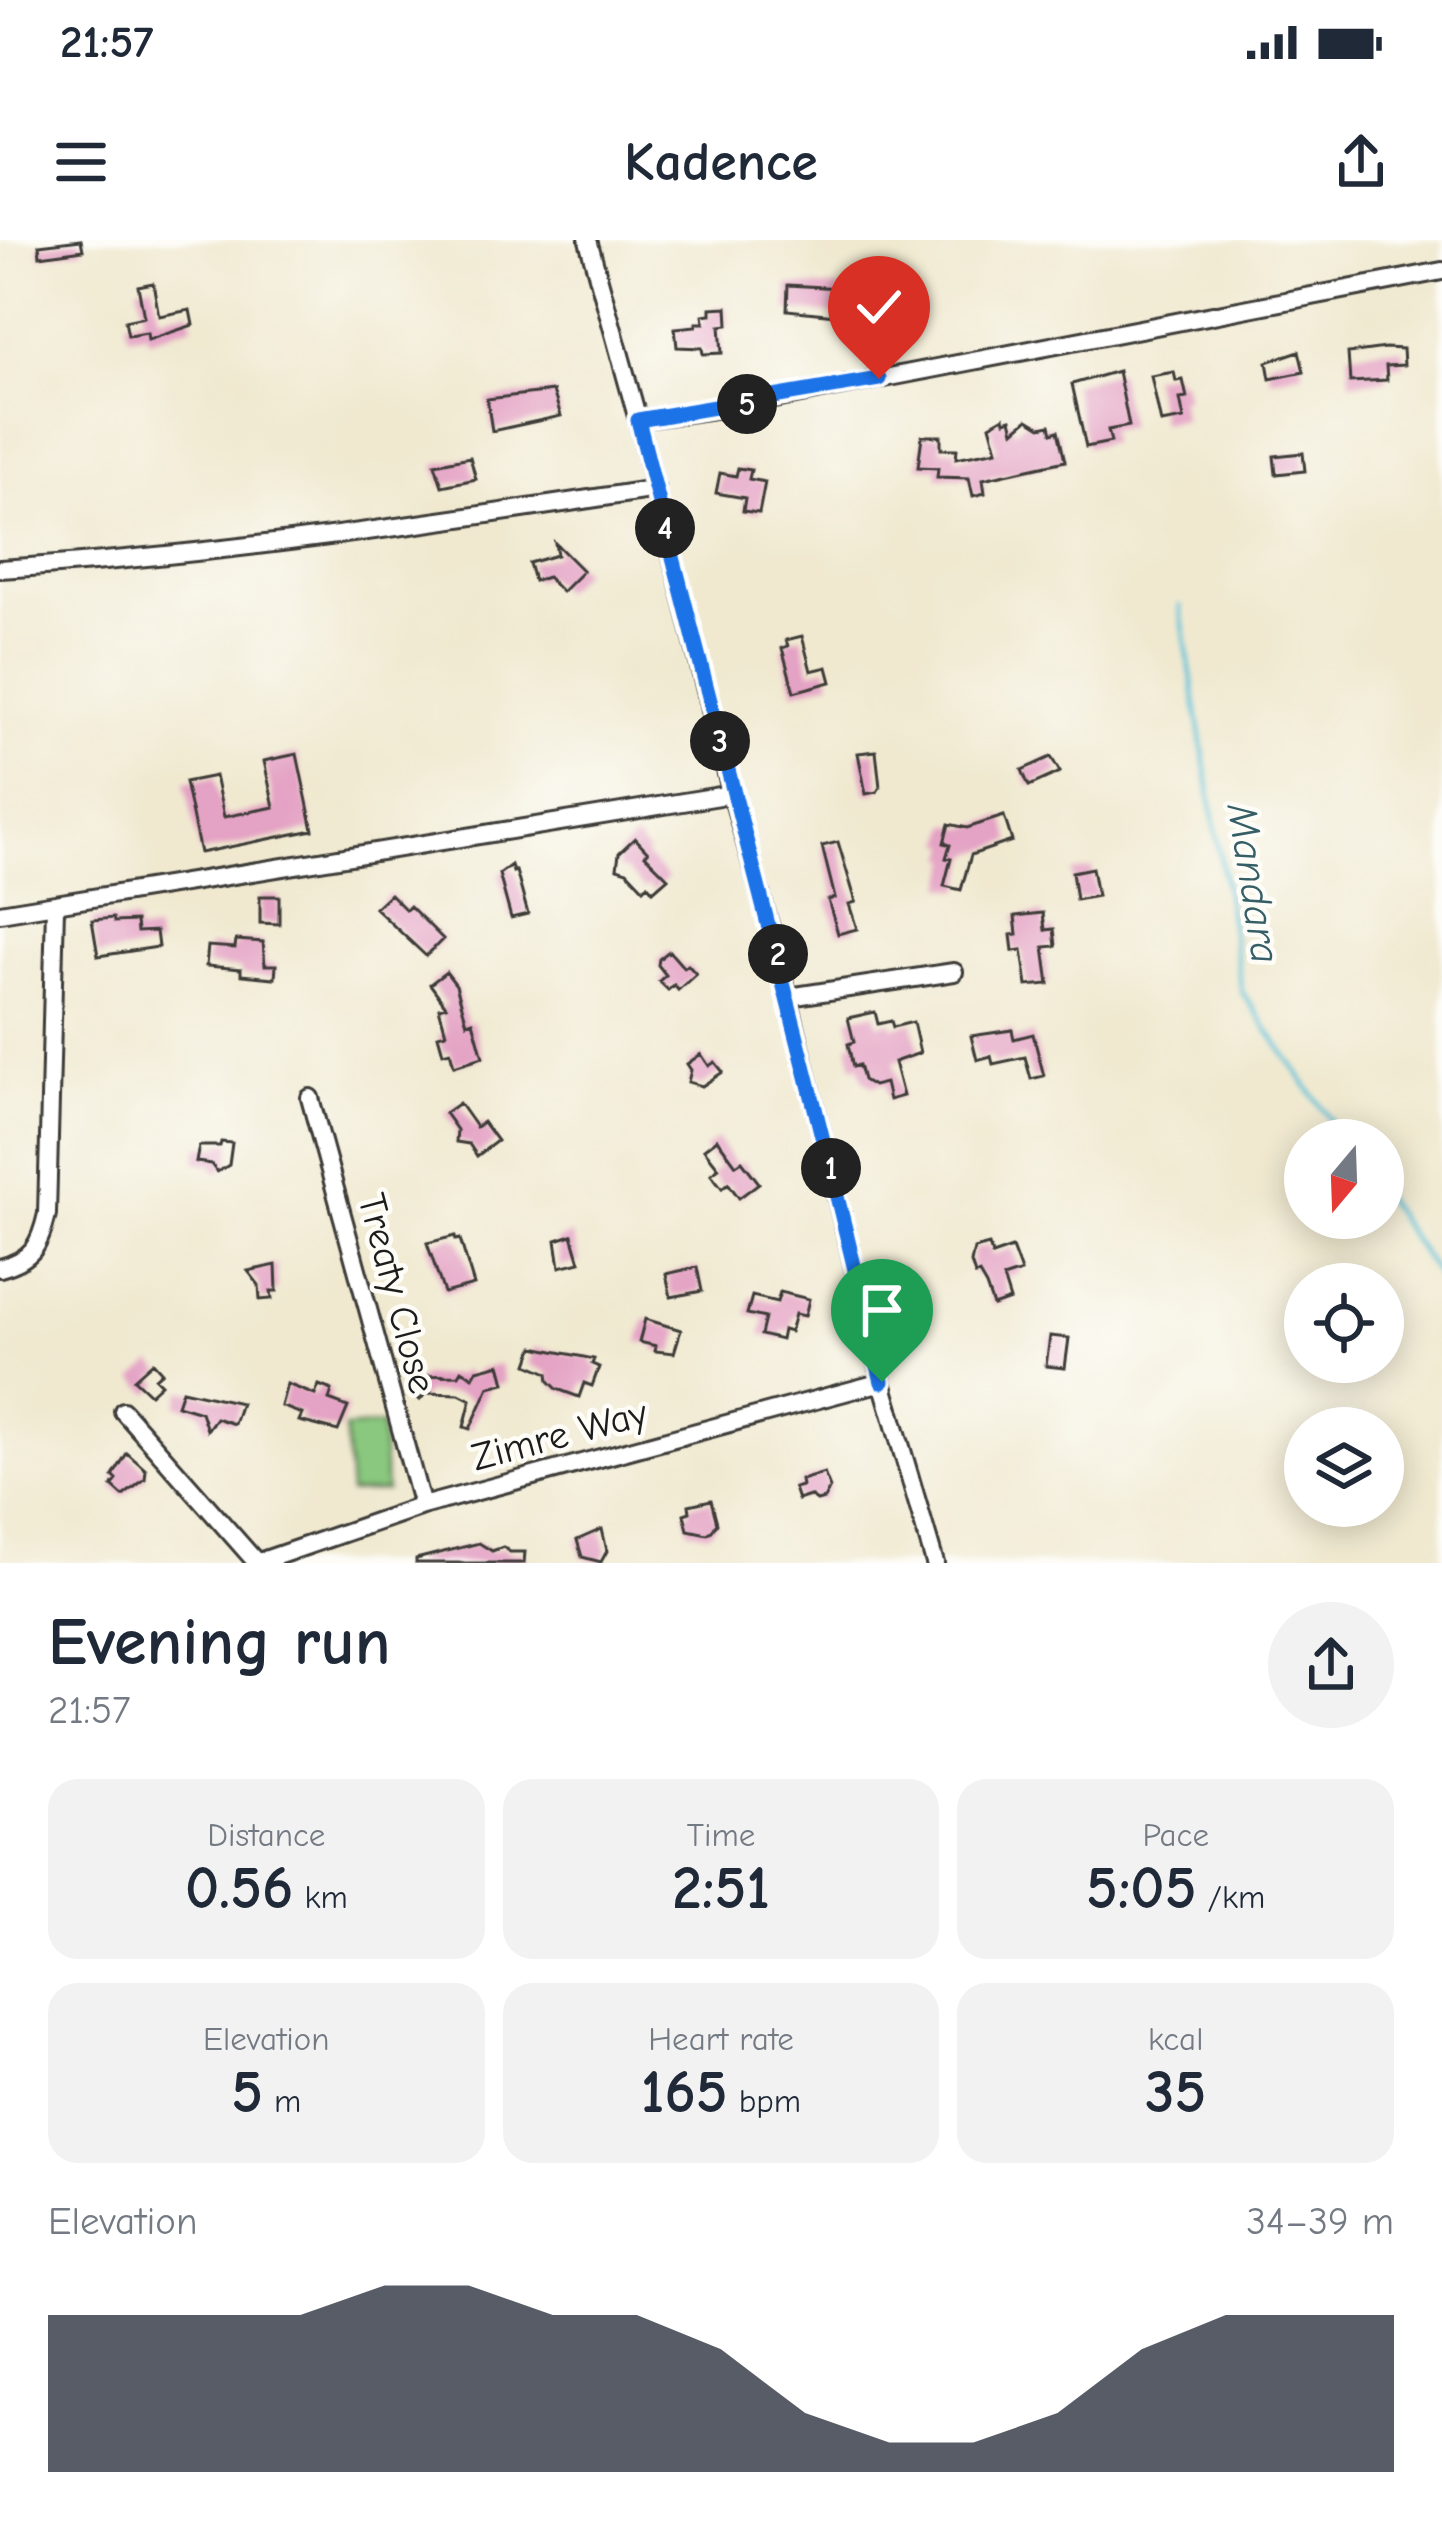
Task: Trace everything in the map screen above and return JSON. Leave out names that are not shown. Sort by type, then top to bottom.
[{"type":"street","points":[[588,240],[789,998],[882,1382],[935,1563]]},
{"type":"street","points":[[638,420],[795,395],[1442,271]]},
{"type":"street","points":[[0,568],[387,529],[656,489]]},
{"type":"street","points":[[0,913],[732,794]]},
{"type":"street","points":[[0,1268],[22,1263],[35,1246],[47,1214],[55,907]]},
{"type":"street","points":[[789,998],[954,972]]},
{"type":"street","name":"Treaty Close","points":[[310,1098],[422,1506]]},
{"type":"street","name":"Zimre Way","points":[[256,1563],[422,1506],[882,1382]]},
{"type":"street","points":[[123,1412],[256,1563]]},
{"type":"green space","points":[[381,1425],[386,1491],[350,1493],[345,1428]]},
{"type":"building","points":[[81,240],[83,250],[40,256],[39,245]]},
{"type":"building","points":[[153,283],[159,316],[190,310],[193,325],[148,340],[147,333],[128,336],[125,321],[144,317],[138,286]]},
{"type":"building","points":[[788,285],[840,288],[836,315],[787,310]]},
{"type":"building","points":[[727,307],[728,325],[720,326],[722,353],[677,347],[675,328],[704,323],[703,315],[711,314],[711,308]]},
{"type":"building","points":[[1403,349],[1404,365],[1386,366],[1387,380],[1350,382],[1348,353]]},
{"type":"building","points":[[1299,351],[1304,372],[1270,379],[1267,362]]},
{"type":"building","points":[[1118,371],[1129,426],[1108,430],[1111,442],[1086,447],[1072,384]]},
{"type":"building","points":[[1174,372],[1176,381],[1183,380],[1187,398],[1180,399],[1184,419],[1161,423],[1151,376]]},
{"type":"building","points":[[553,391],[561,416],[492,431],[487,399]]},
{"type":"building","points":[[1004,417],[1011,419],[1014,431],[1028,419],[1041,427],[1050,425],[1052,433],[1058,431],[1065,461],[983,479],[985,493],[973,496],[969,478],[937,477],[938,468],[918,467],[922,436],[941,436],[941,449],[957,449],[956,458],[997,450],[990,425]]},
{"type":"building","points":[[1303,453],[1305,471],[1276,474],[1274,456]]},
{"type":"building","points":[[470,457],[476,479],[442,486],[435,464]]},
{"type":"building","points":[[738,468],[751,470],[749,479],[765,482],[759,513],[743,511],[745,498],[716,493],[720,473],[736,476]]},
{"type":"building","points":[[555,543],[583,571],[562,592],[547,577],[534,581],[529,563],[557,555]]},
{"type":"building","points":[[802,636],[811,671],[827,667],[831,682],[794,692],[782,648],[788,646],[786,640]]},
{"type":"building","points":[[876,751],[880,787],[866,794],[858,753]]},
{"type":"building","points":[[297,754],[313,830],[200,853],[185,782],[215,776],[224,817],[274,807],[264,761]]},
{"type":"building","points":[[1051,757],[1060,772],[1029,786],[1022,770]]},
{"type":"building","points":[[1004,816],[1012,841],[971,855],[961,890],[944,886],[951,859],[946,858],[950,845],[944,843],[949,824],[967,828]]},
{"type":"building","points":[[635,838],[668,878],[653,891],[617,868],[619,853]]},
{"type":"building","points":[[838,842],[856,902],[849,904],[857,929],[838,934],[828,900],[835,898],[822,846]]},
{"type":"building","points":[[511,865],[528,914],[511,918],[499,874]]},
{"type":"building","points":[[1092,868],[1097,896],[1076,900],[1072,872]]},
{"type":"building","points":[[390,894],[406,910],[410,906],[443,939],[426,956],[375,908]]},
{"type":"building","points":[[260,896],[279,896],[279,924],[260,923]]},
{"type":"building","points":[[1043,913],[1045,930],[1054,929],[1056,946],[1044,947],[1049,984],[1027,986],[1022,950],[1013,951],[1015,916]]},
{"type":"building","points":[[113,918],[114,922],[136,921],[137,932],[156,931],[158,947],[98,956],[92,920]]},
{"type":"building","points":[[236,940],[263,942],[265,965],[276,965],[275,978],[206,966],[208,946],[235,948]]},
{"type":"building","points":[[669,951],[696,974],[678,990],[674,985],[668,990],[659,981],[666,975],[659,959]]},
{"type":"building","points":[[446,972],[456,985],[467,1023],[473,1021],[483,1057],[454,1066],[450,1051],[443,1053],[438,1035],[446,1033],[439,1008],[446,1006],[430,984]]},
{"type":"building","points":[[875,1012],[878,1024],[891,1021],[893,1027],[913,1022],[920,1053],[894,1062],[903,1096],[889,1100],[885,1083],[873,1086],[863,1080],[859,1065],[853,1067],[848,1044],[854,1042],[848,1018]]},
{"type":"building","points":[[1012,1030],[1014,1039],[1033,1034],[1044,1076],[1031,1079],[1025,1057],[993,1064],[991,1056],[977,1060],[971,1036]]},
{"type":"building","points":[[701,1054],[709,1066],[715,1062],[723,1072],[702,1086],[688,1082],[691,1070],[687,1064]]},
{"type":"building","points":[[459,1103],[476,1127],[483,1122],[497,1141],[477,1156],[469,1144],[456,1142],[457,1130],[445,1113]]},
{"type":"building","points":[[717,1139],[736,1165],[742,1161],[759,1183],[739,1198],[728,1183],[722,1188],[711,1174],[719,1168],[704,1149]]},
{"type":"building","points":[[221,1142],[232,1143],[229,1165],[217,1172],[211,1164],[196,1162],[199,1146],[220,1146]]},
{"type":"building","points":[[572,1235],[580,1262],[560,1267],[556,1240]]},
{"type":"building","points":[[455,1236],[474,1285],[444,1293],[427,1243]]},
{"type":"building","points":[[989,1245],[992,1255],[1012,1248],[1021,1272],[1003,1278],[1010,1300],[993,1306],[971,1263],[974,1249]]},
{"type":"building","points":[[276,1265],[277,1291],[271,1291],[272,1299],[260,1300],[259,1285],[248,1271]]},
{"type":"building","points":[[697,1267],[702,1291],[671,1297],[666,1274]]},
{"type":"building","points":[[780,1292],[809,1299],[805,1316],[795,1314],[790,1332],[783,1330],[781,1340],[761,1335],[765,1318],[747,1314],[752,1296],[777,1302]]},
{"type":"building","points":[[645,1319],[681,1330],[674,1353],[655,1351],[656,1346],[639,1342]]},
{"type":"building","points":[[1050,1336],[1069,1338],[1065,1368],[1046,1366]]},
{"type":"building","points":[[534,1347],[594,1359],[592,1364],[599,1367],[592,1386],[584,1383],[579,1397],[557,1389],[548,1373],[528,1364]]},
{"type":"building","points":[[153,1362],[162,1372],[155,1378],[161,1384],[150,1394],[134,1379]]},
{"type":"building","points":[[500,1364],[505,1383],[489,1387],[470,1429],[464,1427],[471,1400],[459,1394],[426,1393],[420,1400],[409,1390],[422,1376],[459,1375],[462,1370],[473,1377],[477,1370]]},
{"type":"building","points":[[287,1384],[315,1395],[319,1385],[332,1390],[329,1400],[348,1407],[338,1431],[299,1421],[302,1414],[281,1406]]},
{"type":"building","points":[[182,1390],[241,1403],[234,1424],[216,1418],[207,1430],[201,1412],[177,1405]]},
{"type":"building","points":[[127,1453],[146,1470],[145,1479],[123,1496],[112,1486]]},
{"type":"building","points":[[824,1473],[830,1488],[824,1499],[798,1500],[794,1488],[802,1486],[801,1480]]},
{"type":"building","points":[[711,1500],[717,1523],[712,1531],[688,1530],[684,1514],[690,1512],[689,1505]]},
{"type":"building","points":[[602,1529],[607,1551],[601,1562],[582,1557],[577,1540]]},
{"type":"building","points":[[479,1543],[492,1551],[503,1547],[525,1552],[524,1563],[416,1563],[416,1559]]},
{"type":"waterway","name":"Mandara","points":[[1180,606],[1242,992],[1330,1119]]},
{"type":"waterway","name":"Mandara","points":[[1404,1227],[1442,1282]]},
{"type":"route","points":[[879,379],[638,420],[789,998],[882,1382]]}]
